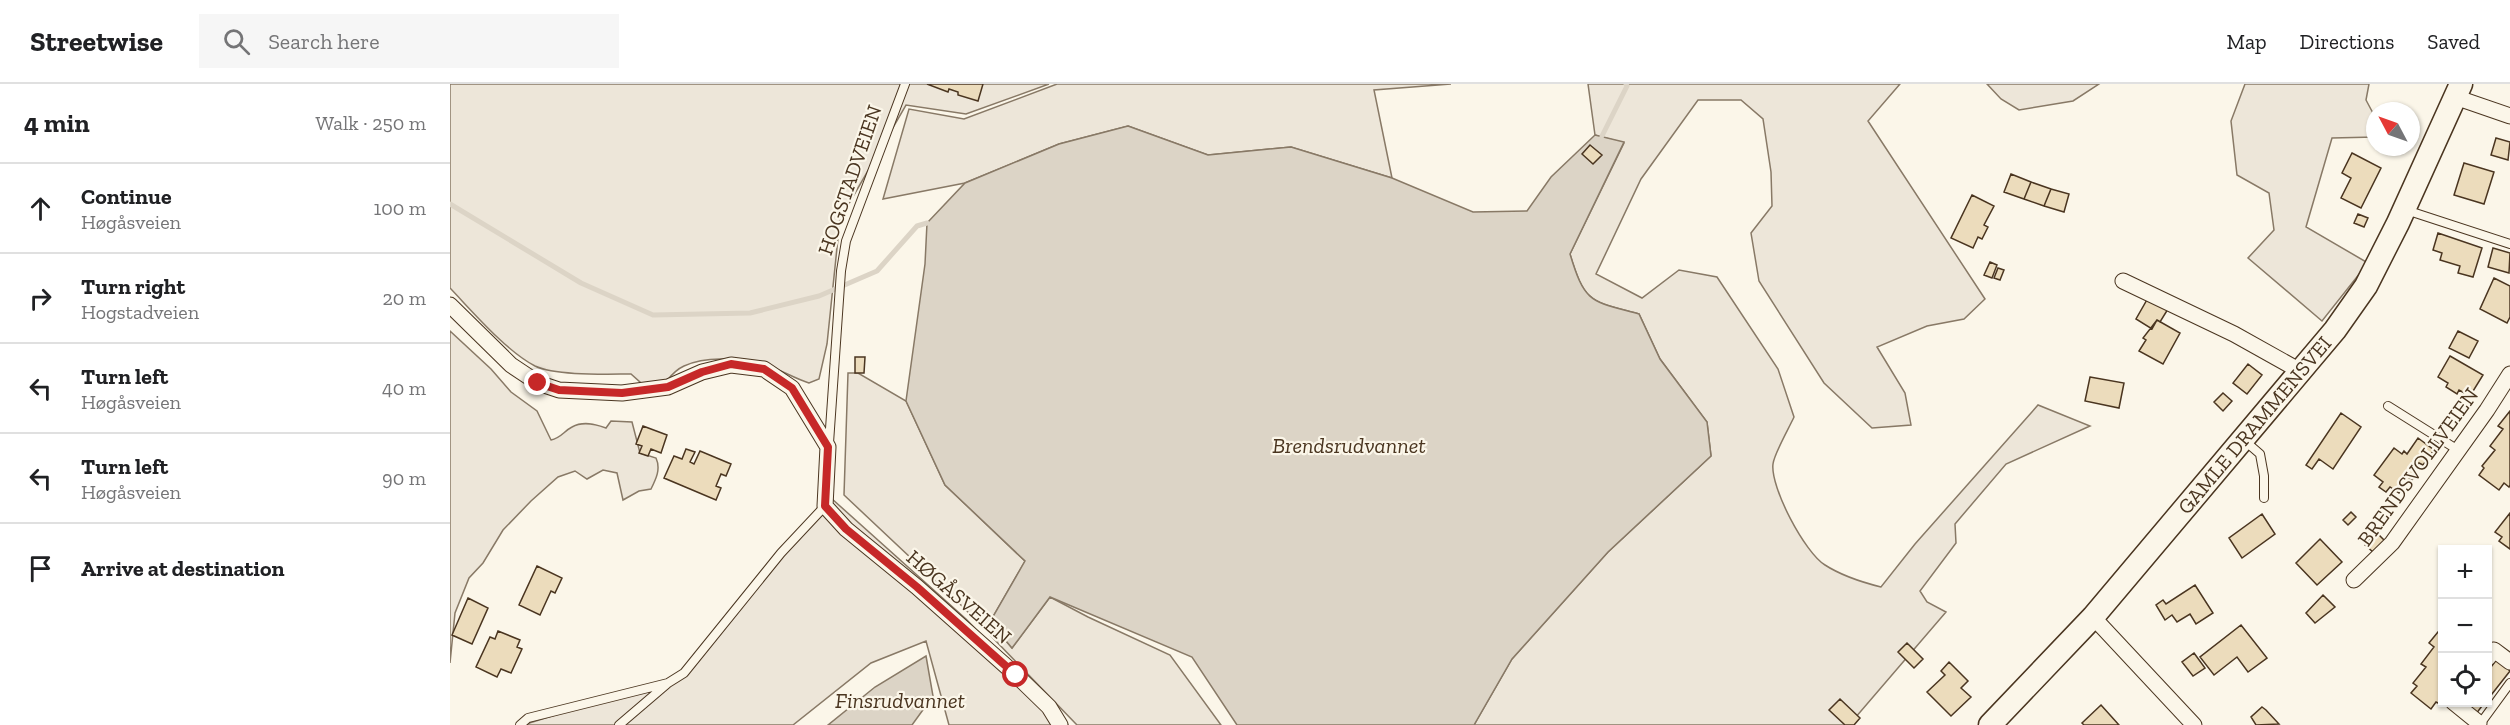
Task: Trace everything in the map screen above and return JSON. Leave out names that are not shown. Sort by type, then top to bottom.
[{"type":"main road","name":"GAMLE DRAMMENSVEI","points":[[1990,725],[2093,617],[2335,330],[2366,286],[2405,210],[2458,90]]},
{"type":"street","points":[[2458,90],[2510,116]]},
{"type":"street","points":[[2123,281],[2234,334],[2301,372]]},
{"type":"street","points":[[450,304],[511,365],[538,383],[559,390],[622,393],[668,387],[702,372],[731,364],[764,369],[792,388],[828,447]]},
{"type":"street","name":"BRENDSVOLLVEIEN","points":[[2354,580],[2392,543],[2510,374]]},
{"type":"street","name":"HOGSTADVEIEN","points":[[825,506],[828,447]]},
{"type":"street","name":"HØGÅSVEIEN","points":[[825,506],[846,529],[917,587],[1016,675],[1049,707],[1060,725]]},
{"type":"street","points":[[2093,617],[2194,725]]},
{"type":"street","points":[[2491,653],[2494,650],[2510,662]]},
{"type":"street","points":[[2459,707],[2480,724]]},
{"type":"lane","name":"HOGSTADVEIEN","points":[[828,447],[838,296],[846,241],[905,84]]},
{"type":"lane","points":[[2405,210],[2510,244]]},
{"type":"lane","points":[[2388,406],[2458,450]]},
{"type":"lane","points":[[2244,440],[2260,454],[2265,476],[2264,498]]},
{"type":"lane","points":[[619,725],[668,683],[684,674],[782,553],[825,506]]},
{"type":"lane","points":[[520,725],[528,718],[668,683]]},
{"type":"lane","points":[[2480,724],[2510,683]]},
{"type":"shaded area","points":[[450,84],[1049,84],[966,114],[906,105],[840,219],[827,344],[819,379],[809,383],[762,364],[713,359],[678,369],[658,390],[645,396],[641,383],[631,374],[568,373],[535,366],[501,341],[450,288]]},
{"type":"shaded area","points":[[1057,84],[1451,84],[1374,90],[1392,178],[1291,147],[1208,155],[1128,126],[1059,144],[965,183],[883,199],[909,109],[964,119]]},
{"type":"shaded area","points":[[1588,84],[1900,84],[1868,121],[1985,299],[1964,319],[1927,326],[1877,347],[1905,393],[1911,425],[1872,428],[1824,383],[1759,281],[1751,233],[1772,206],[1771,172],[1763,119],[1741,100],[1698,100],[1641,179],[1596,274],[1642,298],[1679,270],[1717,277],[1778,369],[1794,417],[1773,464],[1777,488],[1799,534],[1825,565],[1852,578],[1881,587],[1915,544],[2038,405],[2090,426],[2006,464],[1955,524],[1956,543],[1920,591],[1927,602],[1946,612],[1849,725],[1474,725],[1512,659],[1608,552],[1711,456],[1707,422],[1660,359],[1639,314],[1592,298],[1580,283],[1575,270],[1570,254],[1624,143],[1595,135]]},
{"type":"shaded area","points":[[1987,84],[2099,84],[2073,101],[2019,110],[2001,99]]},
{"type":"shaded area","points":[[2245,84],[2369,84],[2366,100],[2366,137],[2332,138],[2306,227],[2368,263],[2322,321],[2248,258],[2274,230],[2269,193],[2237,175],[2231,121]]},
{"type":"shaded area","points":[[450,331],[491,369],[511,392],[537,411],[551,440],[580,424],[593,424],[606,428],[611,421],[632,422],[640,453],[656,458],[658,470],[651,489],[639,491],[623,500],[617,473],[603,470],[587,479],[575,471],[558,477],[531,501],[503,530],[483,563],[469,578],[455,613],[450,663]]},
{"type":"shaded area","points":[[848,373],[858,373],[906,401],[945,485],[1025,561],[990,622],[1012,648],[1050,597],[1170,655],[1221,725],[1077,725],[963,607],[844,495]]},
{"type":"shaded area","points":[[831,498],[966,619],[1068,725],[949,725],[926,641],[871,663],[793,725],[523,725],[684,675]]},
{"type":"water","name":"Brendsrudvannet","points":[[1128,126],[1208,155],[1291,147],[1392,178],[1473,212],[1527,211],[1551,177],[1595,135],[1624,142],[1570,254],[1580,283],[1592,298],[1639,314],[1660,359],[1707,422],[1711,456],[1608,552],[1512,659],[1474,725],[1237,725],[1192,657],[1050,597],[1012,648],[990,622],[1025,561],[945,485],[906,401],[925,264],[927,223],[965,183],[1059,144]]},
{"type":"water","name":"Finsrudvannet","points":[[926,656],[933,696],[912,725],[828,725],[875,687]]},
{"type":"building","points":[[927,84],[983,84],[978,101],[958,95],[958,92],[949,89],[948,92]]},
{"type":"building","points":[[2496,138],[2510,142],[2508,160],[2491,155]]},
{"type":"building","points":[[1590,145],[1602,155],[1593,164],[1582,154]]},
{"type":"building","points":[[2352,153],[2381,168],[2361,208],[2341,198],[2351,178],[2342,173]]},
{"type":"building","points":[[2464,163],[2494,172],[2484,204],[2454,195]]},
{"type":"building","points":[[2011,174],[2031,182],[2024,199],[2004,192]]},
{"type":"building","points":[[2031,182],[2051,189],[2044,206],[2024,199]]},
{"type":"building","points":[[2051,189],[2069,194],[2064,212],[2044,206]]},
{"type":"building","points":[[1972,195],[1994,206],[1984,225],[1988,227],[1982,239],[1978,237],[1973,248],[1951,238]]},
{"type":"building","points":[[2358,214],[2368,218],[2364,227],[2354,223]]},
{"type":"building","points":[[2438,233],[2482,248],[2473,277],[2458,273],[2460,266],[2440,260],[2442,253],[2433,250]]},
{"type":"building","points":[[2493,248],[2510,253],[2509,273],[2488,267]]},
{"type":"building","points":[[1990,262],[1997,265],[1992,278],[1984,275]]},
{"type":"building","points":[[1998,268],[2004,270],[2000,280],[1994,278]]},
{"type":"building","points":[[2494,278],[2510,286],[2510,317],[2507,323],[2480,309]]},
{"type":"building","points":[[2148,298],[2168,309],[2160,322],[2157,320],[2152,329],[2136,319]]},
{"type":"building","points":[[2157,320],[2180,333],[2163,364],[2139,351],[2146,340],[2143,338]]},
{"type":"building","points":[[2458,331],[2478,341],[2469,358],[2449,348]]},
{"type":"building","points":[[2450,356],[2483,375],[2470,396],[2459,390],[2457,394],[2446,387],[2448,383],[2438,377]]},
{"type":"building","points":[[855,357],[865,357],[864,373],[855,373]]},
{"type":"building","points":[[2248,364],[2262,375],[2247,394],[2233,383]]},
{"type":"building","points":[[2090,377],[2124,383],[2119,408],[2085,401]]},
{"type":"building","points":[[2223,393],[2232,401],[2223,411],[2214,402]]},
{"type":"building","points":[[2510,411],[2510,485],[2509,487],[2504,483],[2499,490],[2479,475],[2484,468],[2482,466],[2495,450],[2490,446],[2503,429],[2498,426]]},
{"type":"building","points":[[2341,413],[2361,427],[2333,469],[2319,459],[2312,469],[2306,465]]},
{"type":"building","points":[[643,426],[667,435],[661,453],[651,449],[648,456],[639,453],[642,446],[636,444]]},
{"type":"building","points":[[2418,438],[2434,450],[2423,465],[2419,463],[2417,465],[2414,472],[2417,474],[2412,480],[2410,478],[2399,493],[2390,487],[2386,492],[2379,487],[2383,482],[2374,475],[2394,448],[2402,454],[2404,451],[2407,454]]},
{"type":"building","points":[[686,449],[695,452],[690,462],[694,464],[700,451],[731,464],[726,476],[721,474],[716,486],[721,488],[716,500],[664,478],[674,456],[682,459]]},
{"type":"building","points":[[2351,512],[2356,517],[2348,525],[2343,520]]},
{"type":"building","points":[[2510,513],[2510,549],[2499,541],[2502,537],[2495,532]]},
{"type":"building","points":[[2262,514],[2275,534],[2242,558],[2229,538]]},
{"type":"building","points":[[2376,532],[2385,541],[2373,552],[2365,545]]},
{"type":"building","points":[[2320,539],[2342,562],[2317,585],[2296,563]]},
{"type":"building","points":[[537,566],[562,578],[555,593],[551,591],[540,615],[519,605]]},
{"type":"building","points":[[2195,585],[2213,613],[2196,624],[2190,614],[2177,622],[2172,615],[2165,620],[2156,605],[2163,600],[2166,604]]},
{"type":"building","points":[[2323,595],[2335,607],[2315,623],[2306,613]]},
{"type":"building","points":[[468,598],[488,608],[472,644],[452,635]]},
{"type":"building","points":[[2241,625],[2267,658],[2248,672],[2237,657],[2214,675],[2200,657]]},
{"type":"building","points":[[498,631],[520,640],[517,647],[522,649],[511,673],[501,669],[497,677],[476,667],[490,637],[495,639]]},
{"type":"building","points":[[2438,632],[2438,703],[2436,702],[2431,709],[2411,693],[2417,686],[2413,683],[2426,667],[2421,664],[2434,647],[2429,643]]},
{"type":"building","points":[[1907,643],[1923,659],[1914,668],[1898,652]]},
{"type":"building","points":[[2194,653],[2205,668],[2193,676],[2182,662]]},
{"type":"building","points":[[2497,659],[2510,671],[2492,694],[2492,666]]},
{"type":"building","points":[[1949,662],[1968,681],[1961,688],[1971,697],[1951,716],[1927,692],[1945,675],[1941,671]]},
{"type":"building","points":[[1840,699],[1860,718],[1854,725],[1845,725],[1829,710]]},
{"type":"building","points":[[2101,705],[2119,725],[2084,725],[2082,723]]},
{"type":"building","points":[[2262,707],[2279,724],[2256,725],[2251,717]]},
{"type":"building","points":[[2468,707],[2481,707],[2476,714]]},
{"type":"waterway","points":[[1602,136],[1626,84]]},
{"type":"waterway","points":[[450,204],[581,283],[653,315],[750,313],[819,296],[877,271],[917,226],[927,223]]},
{"type":"route","points":[[538,383],[559,390],[622,393],[668,387],[702,372],[731,364],[764,369],[792,388],[828,447],[825,506],[846,529],[917,587],[1016,675]]}]
